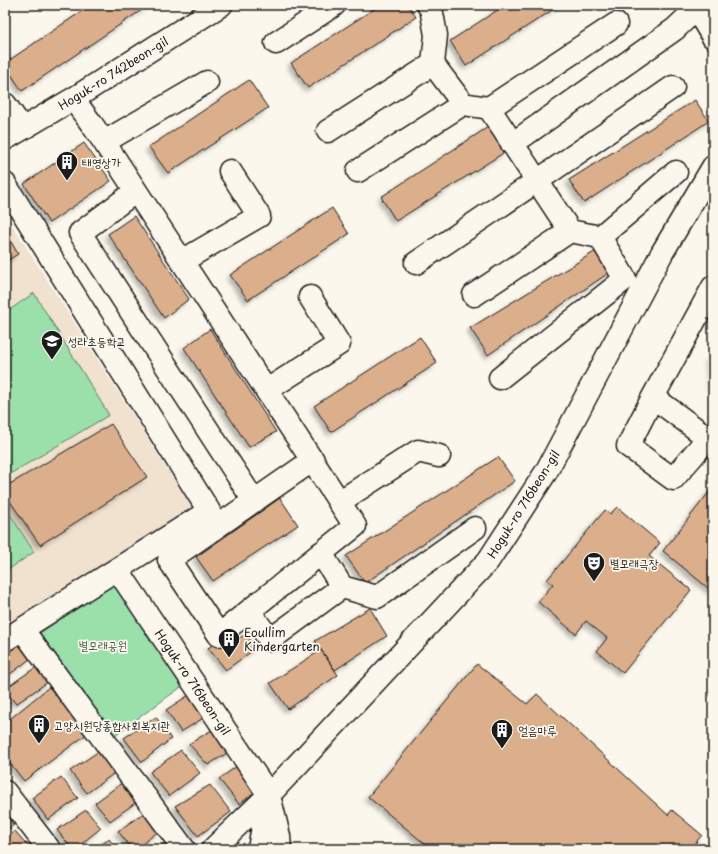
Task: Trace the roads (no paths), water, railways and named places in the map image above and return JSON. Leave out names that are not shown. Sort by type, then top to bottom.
[{"type":"street","name":"Hoguk-ro 742beon-gil","points":[[14,134],[73,99],[221,5]]},
{"type":"street","points":[[276,43],[334,5]]},
{"type":"street","points":[[428,5],[431,8],[436,35],[433,64],[463,104]]},
{"type":"street","points":[[512,144],[675,29],[695,7],[713,36]]},
{"type":"street","points":[[358,171],[463,104],[489,108],[616,24]]},
{"type":"street","points":[[328,131],[433,64]]},
{"type":"street","points":[[104,142],[207,82]]},
{"type":"street","points":[[416,263],[673,87]]},
{"type":"street","points":[[73,99],[104,142],[267,390],[355,526],[219,635],[169,560],[312,460]]},
{"type":"street","points":[[5,104],[14,134]]},
{"type":"street","points":[[489,108],[570,231],[600,238],[625,279],[500,378]]},
{"type":"street","name":"Hoguk-ro 716beon-gil","points":[[213,849],[269,795],[488,561],[546,472],[662,253],[713,167]]},
{"type":"street","points":[[182,261],[259,216],[230,171]]},
{"type":"street","points":[[600,238],[676,172]]},
{"type":"street","points":[[5,184],[209,511],[14,634],[184,849]]},
{"type":"street","points":[[136,191],[80,232],[254,501]]},
{"type":"street","points":[[474,295],[570,231]]},
{"type":"street","points":[[653,397],[713,287]]},
{"type":"street","points":[[267,390],[339,344],[310,297]]},
{"type":"street","points":[[339,502],[418,452],[439,456]]},
{"type":"street","points":[[321,553],[342,587],[377,597],[475,528]]},
{"type":"street","name":"Hoguk-ro 716beon-gil","points":[[117,569],[269,795]]},
{"type":"street","points":[[249,611],[270,640],[342,587]]},
{"type":"street","points":[[5,792],[48,849]]},
{"type":"street","points":[[259,849],[269,795]]},
{"type":"street","points":[[269,795],[279,836],[280,849]]},
{"type":"place","name":"태영상가","points":[[67,182]]},
{"type":"place","name":"성라초등학교","points":[[52,360]]},
{"type":"place","name":"별모래극장","points":[[594,582]]},
{"type":"place","name":"Eoullim Kindergarten","points":[[229,658]]},
{"type":"place","name":"고양시원당종합사회복지관","points":[[39,744]]},
{"type":"place","name":"얼음마루","points":[[502,750]]},
{"type":"park label","name":"별모래공원","points":[[103,645]]}]
